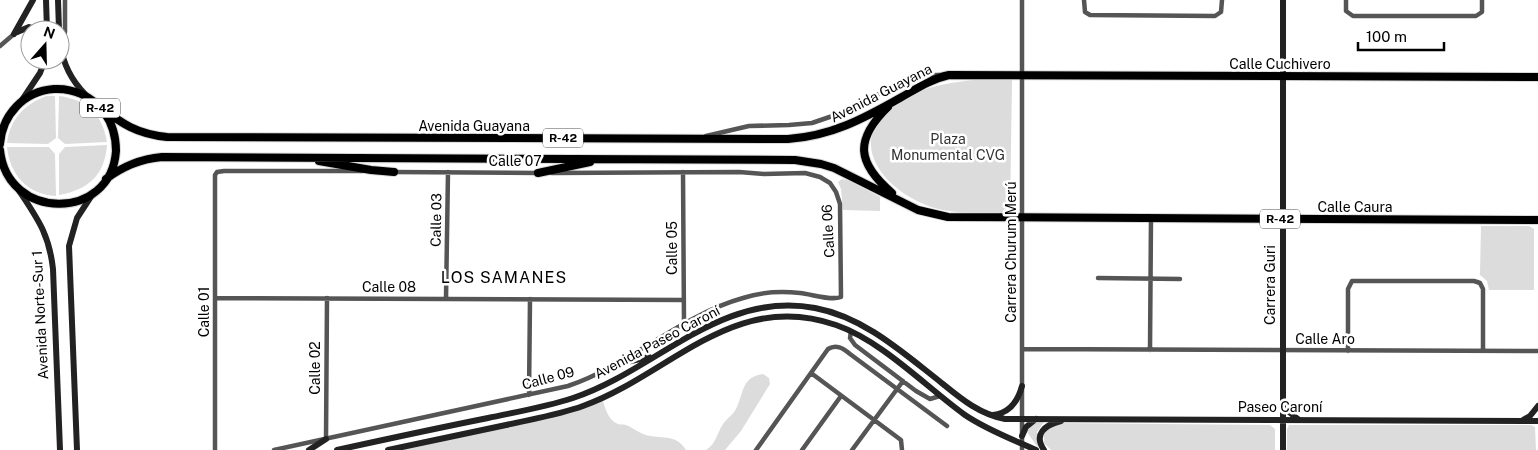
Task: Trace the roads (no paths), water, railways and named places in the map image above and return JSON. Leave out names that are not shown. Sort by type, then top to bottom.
[{"type":"main road","name":"Avenida Guayana","points":[[99,106],[131,128],[154,136],[167,137],[788,139],[819,135],[849,125],[928,82],[949,74],[1022,75]]},
{"type":"main road","name":"Calle Cuchivero","points":[[1022,75],[1538,77]]},
{"type":"main road","name":"R-42","points":[[0,120],[38,92],[52,89],[74,92],[87,97],[99,106],[108,118],[115,138],[114,160],[106,179]]},
{"type":"main road","points":[[901,201],[871,172],[867,166],[864,151],[866,137],[874,123],[902,97]]},
{"type":"main road","points":[[0,144],[3,127],[17,106]]},
{"type":"main road","points":[[0,150],[5,170],[14,185]]},
{"type":"main road","points":[[287,157],[394,172]]},
{"type":"main road","name":"R-42","points":[[0,174],[35,200],[56,204],[78,201],[96,190],[106,179],[127,166],[153,158],[618,158],[808,161],[846,173],[918,210],[948,217],[1022,218]]},
{"type":"main road","points":[[538,173],[571,165],[618,158]]},
{"type":"main road","name":"Calle Caura","points":[[1022,218],[1538,220]]},
{"type":"street","points":[[14,34],[33,0]]},
{"type":"street","points":[[46,0],[47,20]]},
{"type":"street","points":[[58,0],[59,20]]},
{"type":"street","points":[[65,0],[65,20]]},
{"type":"street","name":"Carrera Churum Merú","points":[[1022,0],[1022,447]]},
{"type":"street","points":[[1084,0],[1085,12],[1090,15],[1215,16],[1221,12],[1222,0]]},
{"type":"street","name":"Carrera Guri","points":[[1283,0],[1283,450]]},
{"type":"street","points":[[1346,0],[1347,13],[1353,16],[1480,15],[1482,12],[1482,0]]},
{"type":"street","points":[[0,46],[20,30]]},
{"type":"street","points":[[17,106],[33,85],[40,70]]},
{"type":"street","points":[[69,70],[87,97]]},
{"type":"street","points":[[694,139],[749,126],[812,123],[850,110],[913,75],[949,74]]},
{"type":"street","name":"Calle 07","points":[[216,173],[224,171],[683,172],[805,173],[813,176]]},
{"type":"street","name":"Calle 03","points":[[446,299],[448,172]]},
{"type":"street","name":"Calle 05","points":[[683,172],[684,324]]},
{"type":"street","name":"Calle 01","points":[[215,450],[216,173]]},
{"type":"street","name":"Calle 06","points":[[813,176],[830,183],[838,198],[841,298]]},
{"type":"street","name":"Avenida Norte-Sur 1","points":[[14,185],[41,224],[50,249],[53,269],[60,450]]},
{"type":"street","points":[[77,450],[69,246],[77,218],[96,190]]},
{"type":"street","points":[[1150,350],[1151,218]]},
{"type":"street","points":[[1098,278],[1180,279]]},
{"type":"street","points":[[1348,351],[1348,289],[1350,282],[1357,280],[1434,280],[1474,281],[1482,286],[1483,351]]},
{"type":"street","name":"Calle 09","points":[[274,450],[577,383],[613,365],[684,324],[729,302],[758,294],[788,292],[817,295],[832,299],[841,298]]},
{"type":"street","name":"Calle 08","points":[[215,298],[684,300]]},
{"type":"street","name":"Calle 02","points":[[326,439],[327,298]]},
{"type":"street","points":[[529,395],[530,299]]},
{"type":"street","name":"Avenida Paseo Caroní","points":[[337,450],[572,399],[614,380],[712,324],[747,310],[773,306],[815,308],[842,316],[867,328],[907,356],[972,407],[989,415],[1005,419],[1022,419]]},
{"type":"street","name":"Avenida Paseo Caroní","points":[[388,450],[546,416],[586,405],[619,390],[717,334],[750,321],[774,316],[800,317],[826,322],[850,332],[888,355],[978,424],[1022,447]]},
{"type":"street","points":[[850,332],[850,338],[855,345],[903,381],[928,398],[933,399],[940,396]]},
{"type":"street","points":[[756,450],[828,349],[834,346],[850,354],[947,426]]},
{"type":"street","name":"Calle Aro","points":[[1022,349],[1538,352]]},
{"type":"street","points":[[613,365],[644,359],[664,351]]},
{"type":"street","points":[[811,373],[901,440],[902,450]]},
{"type":"street","points":[[852,450],[903,381]]},
{"type":"street","points":[[989,415],[1003,413],[1013,405],[1018,398],[1022,386]]},
{"type":"street","points":[[802,450],[841,396]]},
{"type":"street","points":[[1283,400],[1293,416],[1304,420]]},
{"type":"street","points":[[1521,421],[1530,416],[1538,406]]},
{"type":"street","name":"Paseo Caroní","points":[[1022,419],[1538,421]]},
{"type":"street","points":[[1022,436],[1026,427],[1036,419]]},
{"type":"street","points":[[1044,450],[1039,438],[1043,428],[1069,419]]},
{"type":"street","points":[[309,450],[326,439]]},
{"type":"street","points":[[1022,447],[1036,450]]},
{"type":"district","name":"LOS SAMANES","points":[[504,277]]},
{"type":"park label","name":"Plaza Monumental CVG","points":[[948,148]]}]
